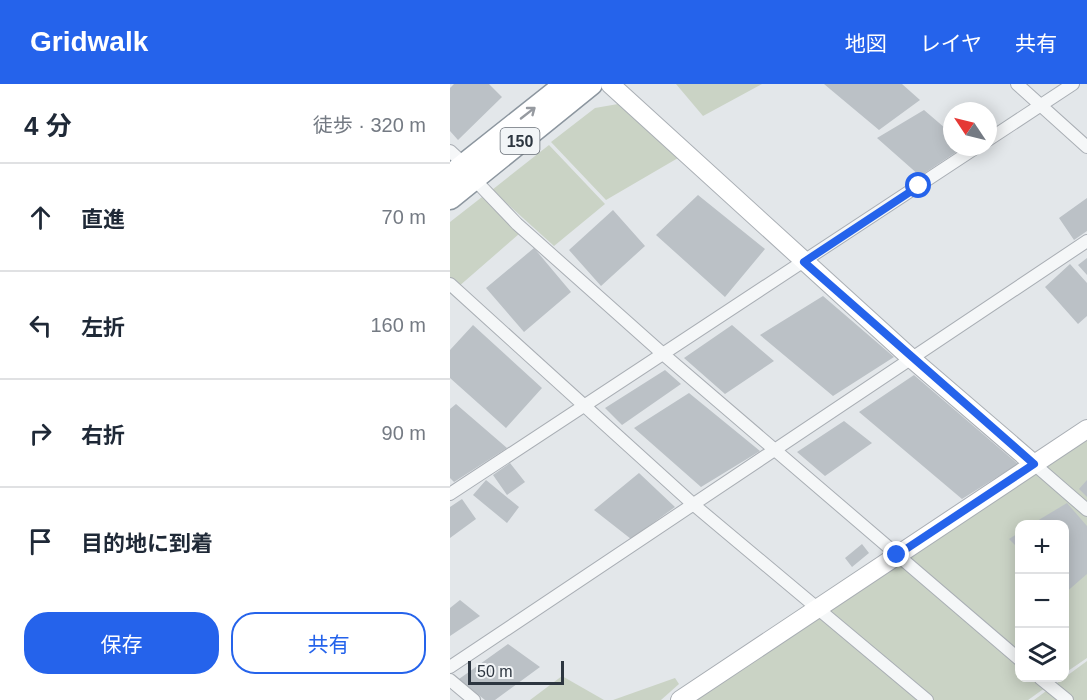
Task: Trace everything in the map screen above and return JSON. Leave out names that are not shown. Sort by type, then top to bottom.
[{"type":"highway","name":"150","points":[[450,198],[460,168],[566,84]]},
{"type":"highway","name":"150","points":[[460,168],[591,84]]},
{"type":"street","points":[[610,84],[912,359],[1087,510]]},
{"type":"street","points":[[1017,84],[1087,147]]},
{"type":"street","points":[[997,134],[1073,84]]},
{"type":"street","points":[[450,494],[963,156]]},
{"type":"street","points":[[460,168],[517,224],[663,354],[1015,656]]},
{"type":"street","points":[[450,667],[1087,241]]},
{"type":"street","points":[[450,284],[694,505],[819,607],[927,700]]},
{"type":"street","points":[[680,700],[1087,429]]},
{"type":"street","points":[[450,680],[474,700]]},
{"type":"street","points":[[1045,682],[1067,700]]},
{"type":"green space","points":[[676,84],[762,84],[703,116]]},
{"type":"green space","points":[[618,104],[678,158],[606,200],[551,142],[595,108]]},
{"type":"green space","points":[[549,145],[605,204],[554,246],[492,190]]},
{"type":"green space","points":[[482,197],[519,234],[450,294],[450,222]]},
{"type":"green space","points":[[1087,437],[1087,658],[1069,670],[1069,520],[1015,520],[1015,682],[1053,682],[1028,700],[680,700]]},
{"type":"green space","points":[[1087,661],[1087,700],[1034,700],[1058,682],[1069,682],[1069,674]]},
{"type":"green space","points":[[562,676],[604,700],[530,700]]},
{"type":"green space","points":[[675,678],[679,684],[661,700],[613,700]]},
{"type":"building","points":[[454,84],[489,84],[502,97],[458,140],[450,131],[450,88]]},
{"type":"building","points":[[824,84],[902,84],[920,100],[879,130]]},
{"type":"building","points":[[924,110],[943,126],[943,156],[950,156],[920,176],[877,138]]},
{"type":"building","points":[[698,195],[765,249],[725,297],[656,235]]},
{"type":"building","points":[[1087,198],[1087,231],[1074,240],[1059,218]]},
{"type":"building","points":[[613,210],[645,246],[601,286],[569,250]]},
{"type":"building","points":[[534,248],[571,292],[524,332],[486,288]]},
{"type":"building","points":[[1087,258],[1087,275],[1078,265]]},
{"type":"building","points":[[1070,264],[1087,283],[1087,316],[1078,324],[1045,287]]},
{"type":"building","points":[[823,296],[894,357],[833,396],[760,335]]},
{"type":"building","points":[[473,325],[542,388],[506,428],[450,378],[450,350]]},
{"type":"building","points":[[732,325],[774,361],[725,394],[684,358]]},
{"type":"building","points":[[665,370],[681,384],[622,425],[605,408]]},
{"type":"building","points":[[914,375],[1018,464],[962,499],[859,412]]},
{"type":"building","points":[[689,393],[760,451],[701,487],[634,428]]},
{"type":"building","points":[[456,404],[507,448],[454,482],[450,478],[450,409]]},
{"type":"building","points":[[844,421],[872,443],[825,476],[797,452]]},
{"type":"building","points":[[510,463],[525,482],[507,495],[493,475]]},
{"type":"building","points":[[639,473],[675,507],[631,539],[594,510]]},
{"type":"building","points":[[486,480],[519,507],[507,523],[473,495]]},
{"type":"building","points":[[1087,480],[1087,497],[1079,489]]},
{"type":"building","points":[[462,499],[476,519],[450,538],[450,507]]},
{"type":"building","points":[[1067,503],[1087,526],[1087,574],[1069,590],[1069,520],[1039,520]]},
{"type":"building","points":[[1015,535],[1015,545],[1009,539]]},
{"type":"building","points":[[862,544],[869,553],[852,567],[845,558]]},
{"type":"building","points":[[460,600],[480,616],[450,636],[450,608]]},
{"type":"building","points":[[508,644],[540,667],[495,700],[485,700],[459,679]]},
{"type":"route","points":[[897,555],[1034,464],[804,262],[919,186]]}]
